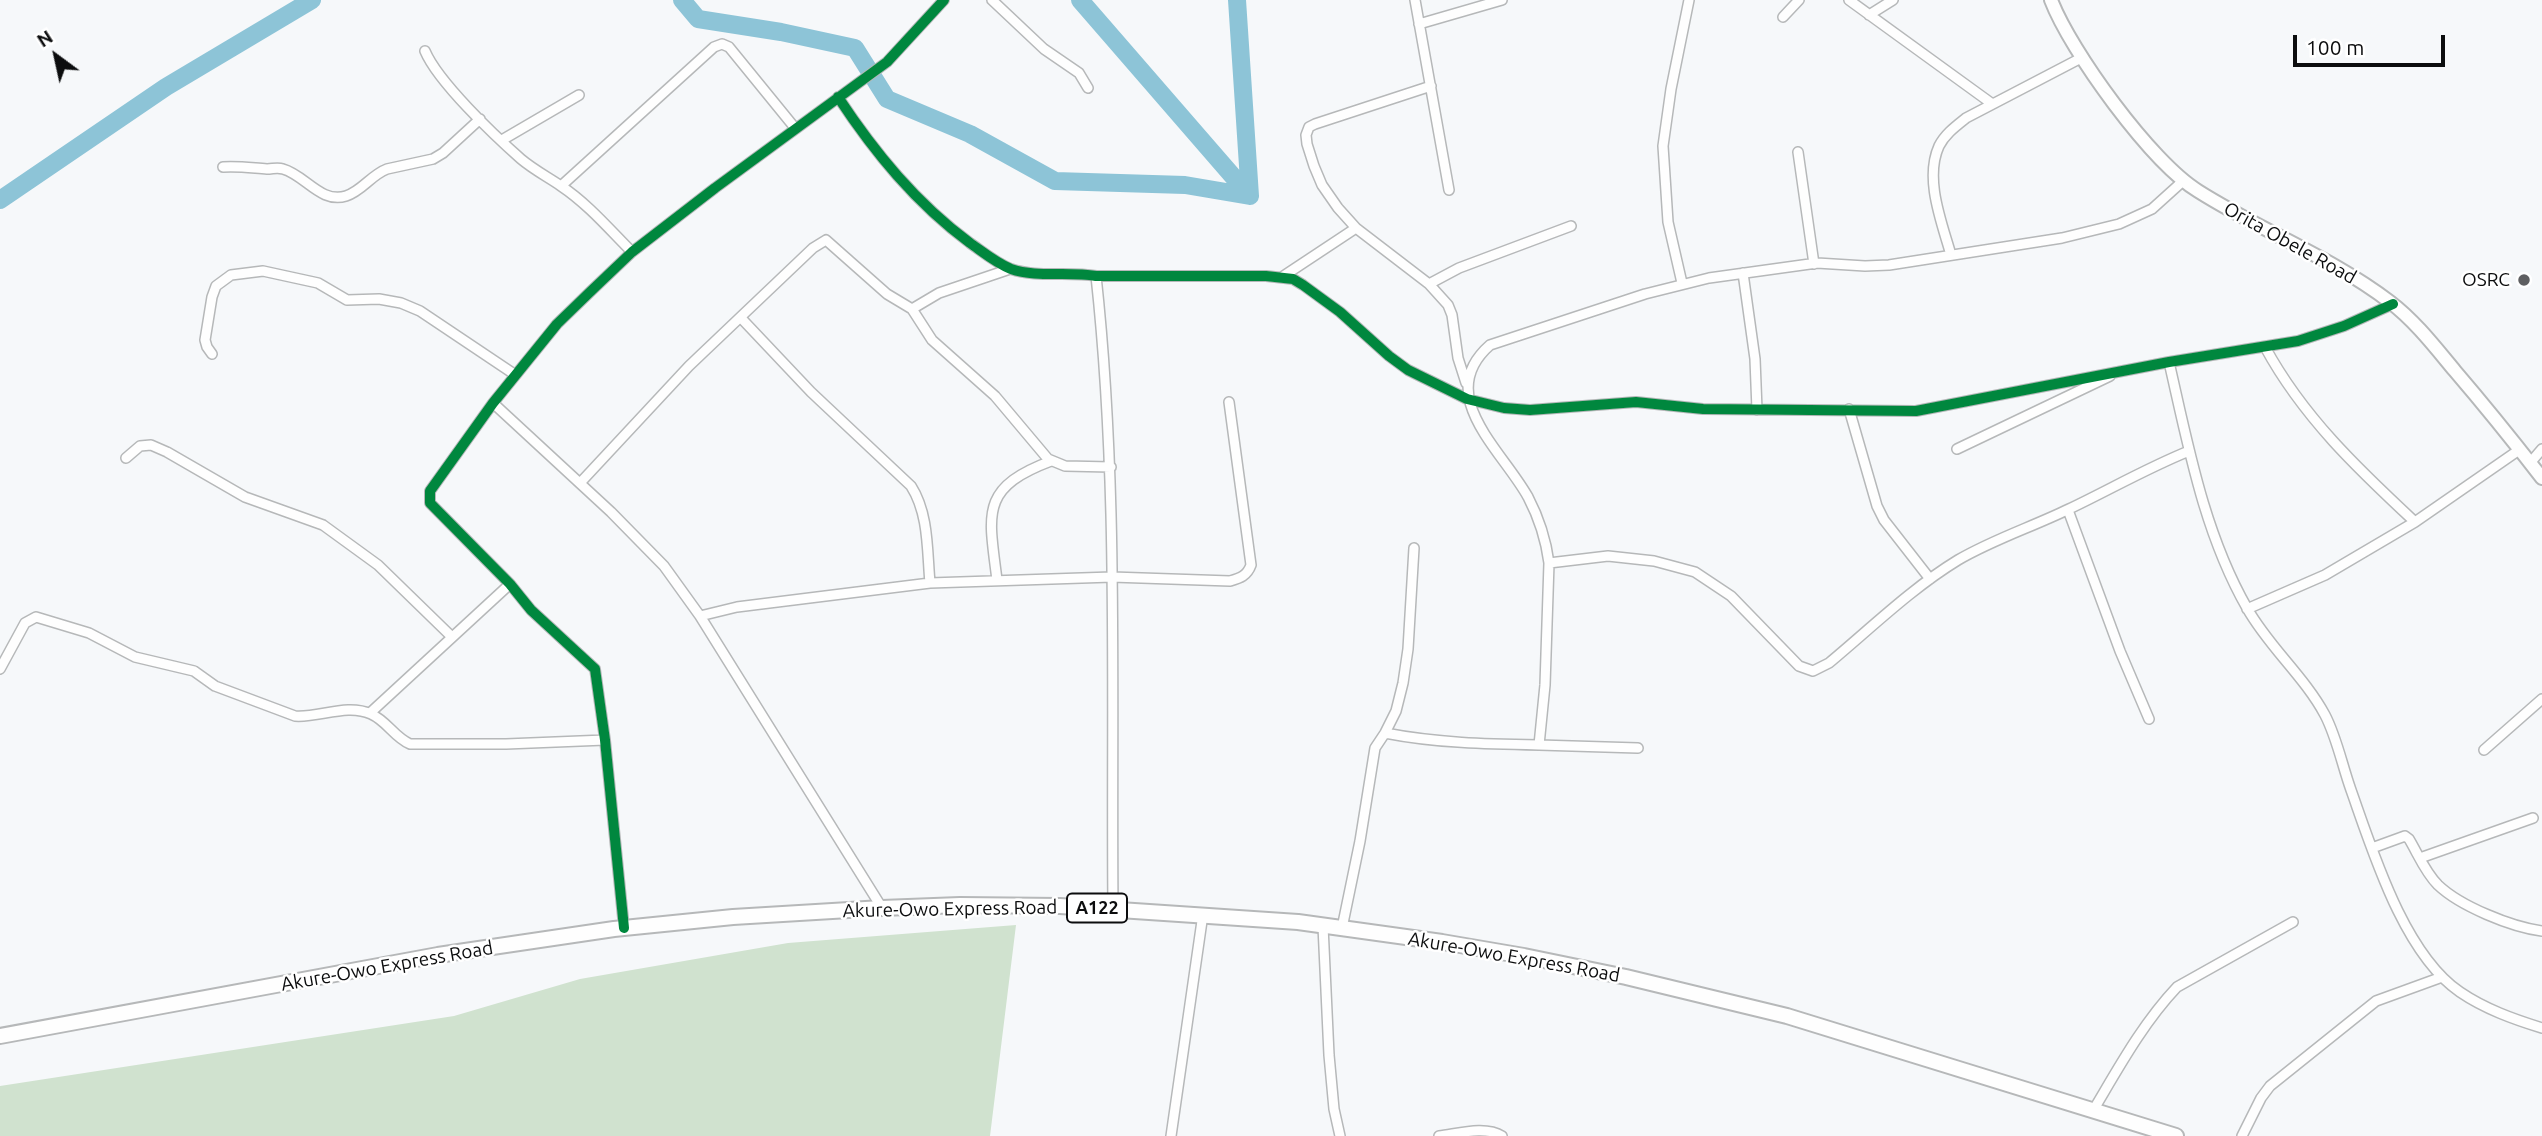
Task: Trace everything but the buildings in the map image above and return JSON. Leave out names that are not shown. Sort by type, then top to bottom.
[{"type":"highway","name":"Akure-Owo Express Road","points":[[0,1036],[438,955],[624,928],[733,916],[882,908],[960,905],[1113,909],[1203,914],[1342,928],[1524,956],[1787,1016],[2176,1136]]},
{"type":"main road","name":"Orita Obele Road","points":[[2051,0],[2083,57],[2142,138],[2183,181],[2227,208],[2326,259],[2393,304],[2433,345],[2542,478]]},
{"type":"street","points":[[624,928],[598,674],[531,610],[510,584],[430,503],[430,491],[514,374],[557,324],[632,252],[887,62],[944,0]]},
{"type":"street","points":[[992,0],[1044,49],[1079,73],[1088,88]]},
{"type":"street","points":[[1415,0],[1449,190]]},
{"type":"street","points":[[1419,24],[1502,0]]},
{"type":"street","points":[[1682,283],[1668,222],[1663,146],[1671,89],[1689,0]]},
{"type":"street","points":[[1783,17],[1799,0]]},
{"type":"street","points":[[1849,0],[1991,103]]},
{"type":"street","points":[[1869,15],[1893,0]]},
{"type":"street","points":[[561,186],[714,47],[722,44],[729,47],[795,128]]},
{"type":"street","points":[[425,51],[434,68],[521,159],[561,186],[632,252]]},
{"type":"street","points":[[1951,255],[1934,182],[1935,160],[1949,131],[1991,103],[2083,57]]},
{"type":"street","points":[[1432,86],[1309,127],[1307,144],[1322,186],[1356,229],[1429,284],[1448,305],[1458,358],[1467,387]]},
{"type":"street","points":[[502,140],[579,95]]},
{"type":"street","points":[[838,97],[866,139],[919,201],[951,229],[995,261],[1026,272],[1096,276],[1293,279],[1318,295],[1408,370],[1467,399],[1504,408],[1530,410],[1636,401],[1703,409],[1916,411],[2119,371],[2315,337],[2393,304]]},
{"type":"street","points":[[223,167],[282,168],[323,193],[337,198],[357,191],[387,169],[433,159],[480,119]]},
{"type":"street","points":[[1798,152],[1814,264]]},
{"type":"street","points":[[1539,745],[1545,685],[1549,563],[1547,546],[1527,497],[1467,399],[1471,366],[1490,345],[1682,283],[1814,264],[1889,265],[2062,238],[2136,218],[2152,209],[2183,181]]},
{"type":"street","points":[[1429,284],[1459,268],[1571,226]]},
{"type":"street","points":[[1282,277],[1356,229]]},
{"type":"street","points":[[580,483],[689,366],[813,248],[826,240],[887,294],[912,309],[932,340],[995,396],[1051,461],[1065,466],[1111,467]]},
{"type":"street","points":[[912,309],[939,293],[1010,268]]},
{"type":"street","points":[[212,354],[206,347],[205,340],[216,286],[231,275],[262,271],[318,283],[347,300],[379,299],[401,303],[419,311],[514,374]]},
{"type":"street","points":[[1743,274],[1755,359],[1757,410]]},
{"type":"street","points":[[1096,276],[1111,467],[1113,909]]},
{"type":"street","points":[[741,318],[811,392],[911,486],[923,511],[930,583]]},
{"type":"street","points":[[2265,347],[2289,387],[2315,422],[2366,477],[2415,522]]},
{"type":"street","points":[[2169,362],[2189,451],[2212,531],[2247,609],[2325,715],[2372,848],[2411,935],[2424,956],[2459,991],[2490,1010],[2542,1028]]},
{"type":"street","points":[[1957,449],[2119,371]]},
{"type":"street","points":[[700,616],[737,607],[930,583],[1112,577],[1230,580],[1248,573],[1251,565],[1229,402]]},
{"type":"street","points":[[493,403],[580,483],[664,566],[700,616],[882,908]]},
{"type":"street","points":[[1849,409],[1877,506],[1884,520],[1930,579]]},
{"type":"street","points":[[126,458],[140,446],[150,445],[245,497],[323,524],[378,565],[452,637]]},
{"type":"street","points":[[2530,463],[2542,449]]},
{"type":"street","points":[[2247,609],[2325,575],[2415,522],[2519,450]]},
{"type":"street","points":[[1549,563],[1608,556],[1654,561],[1695,572],[1731,596],[1799,666],[1813,671],[1829,663],[1930,579],[1957,561],[1995,540],[2068,509],[2139,472],[2189,451]]},
{"type":"street","points":[[998,580],[990,523],[1000,493],[1011,480],[1051,461]]},
{"type":"street","points":[[2068,509],[2120,651],[2149,719]]},
{"type":"street","points":[[1342,928],[1376,748],[1396,711],[1405,672],[1414,548]]},
{"type":"street","points":[[370,713],[510,584]]},
{"type":"street","points":[[0,669],[25,623],[36,617],[89,633],[135,657],[194,671],[215,686],[295,716],[304,717],[327,711],[370,713],[401,740],[410,744],[605,740]]},
{"type":"street","points":[[2484,750],[2542,699]]},
{"type":"street","points":[[1385,733],[1461,743],[1638,748]]},
{"type":"street","points":[[2420,858],[2533,818]]},
{"type":"street","points":[[2372,848],[2404,836],[2431,877],[2452,895],[2520,927],[2542,931]]},
{"type":"street","points":[[1171,1136],[1203,914]]},
{"type":"street","points":[[2094,1109],[2141,1032],[2177,987],[2293,922]]},
{"type":"street","points":[[1323,926],[1329,1055],[1334,1109],[1340,1136]]},
{"type":"street","points":[[2242,1136],[2270,1086],[2352,1018],[2376,1001],[2442,976]]},
{"type":"street","points":[[1439,1136],[1479,1131],[1502,1136]]},
{"type":"green space","points":[[1016,925],[990,1136],[0,1136],[0,1086],[454,1016],[580,979],[788,943]]},
{"type":"waterway","points":[[0,200],[166,87],[312,0]]},
{"type":"waterway","points":[[682,0],[698,19],[781,32],[855,48],[887,99],[970,134],[1055,181],[1185,185],[1250,196],[1237,0]]},
{"type":"waterway","points":[[1080,0],[1250,196]]},
{"type":"cycle path","points":[[624,928],[595,669],[531,610],[510,584],[430,503],[430,491],[493,403],[557,324],[590,292],[632,252],[887,62],[944,0]]},
{"type":"cycle path","points":[[838,97],[867,138],[914,194],[950,228],[1005,267],[1042,274],[1266,276],[1293,279],[1340,312],[1408,370],[1467,399],[1504,408],[1530,410],[1636,402],[1703,409],[1916,411],[2169,362],[2298,341],[2344,326],[2393,304]]},
{"type":"place","name":"OSRC","points":[[2524,280]]}]
